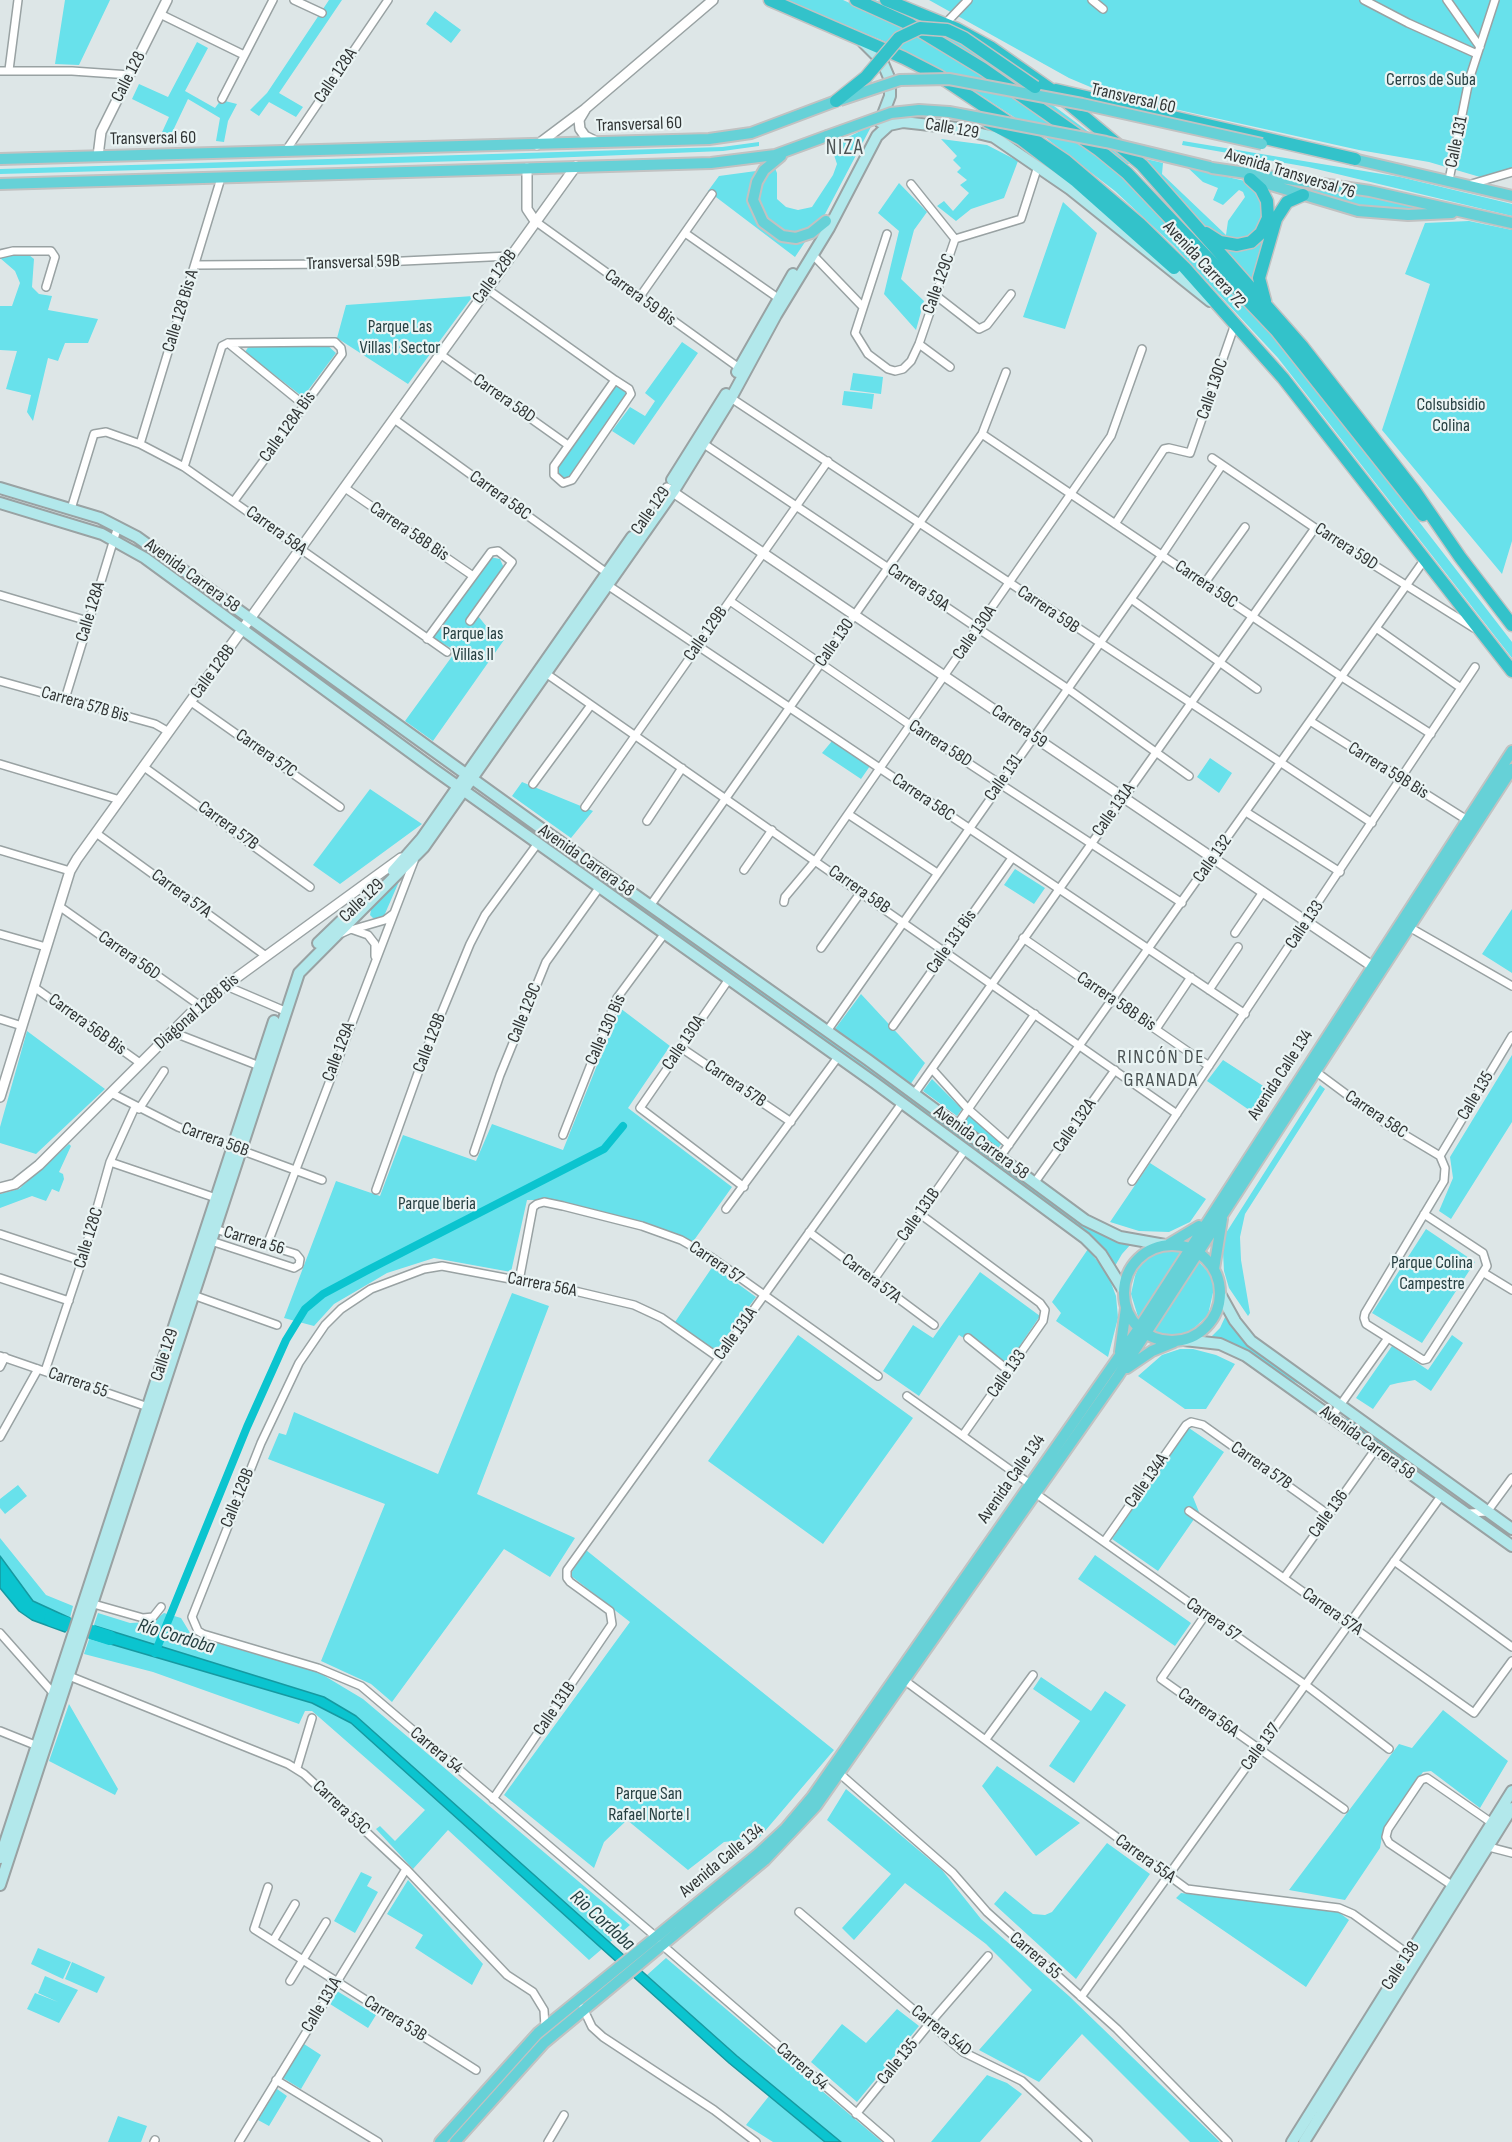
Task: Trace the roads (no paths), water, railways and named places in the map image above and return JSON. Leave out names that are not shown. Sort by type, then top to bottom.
[{"type":"highway","name":"Avenida Carrera 72","points":[[770,0],[939,76],[1066,161],[1156,239],[1225,312],[1285,381],[1512,671]]},
{"type":"highway","name":"Avenida Carrera 72","points":[[856,0],[909,24],[984,69],[1099,150],[1134,180],[1276,330],[1408,496],[1460,557]]},
{"type":"highway","points":[[886,0],[972,36],[1041,87]]},
{"type":"highway","points":[[836,101],[866,77],[899,38],[920,28],[947,30],[964,38],[1041,87],[1354,159]]},
{"type":"highway","name":"Avenida Carrera 72","points":[[1041,87],[1102,130],[1142,165],[1274,314],[1414,490],[1460,557],[1512,625]]},
{"type":"highway","points":[[975,116],[1021,139],[1076,181],[1225,312]]},
{"type":"highway","points":[[1190,220],[1220,242],[1237,245],[1257,238],[1266,226],[1269,212],[1264,194],[1250,179]]},
{"type":"highway","points":[[1274,314],[1261,290],[1261,270],[1281,209],[1292,199],[1303,195]]},
{"type":"main road","points":[[861,40],[886,68],[891,80],[890,96],[897,114],[918,123]]},
{"type":"main road","name":"Transversal 60","points":[[0,159],[284,153],[741,136],[900,80],[949,79],[1082,104],[1262,144]]},
{"type":"main road","name":"Calle 129","points":[[743,371],[777,298],[826,221],[878,125],[890,96]]},
{"type":"main road","points":[[0,184],[728,162],[787,151],[891,113],[906,111],[949,112],[975,116],[1106,142],[1211,167]]},
{"type":"main road","name":"Calle 129","points":[[670,490],[813,255],[880,132],[895,123],[918,123],[985,134],[1009,146],[1038,166],[1225,312]]},
{"type":"main road","name":"Avenida Transversal 76","points":[[1262,144],[1354,159],[1512,196]]},
{"type":"main road","points":[[787,151],[764,170],[757,182],[753,200],[757,213],[773,231],[782,236],[796,238],[811,233],[826,221]]},
{"type":"main road","name":"Avenida Transversal 76","points":[[1211,167],[1369,213],[1467,212]]},
{"type":"main road","name":"Avenida Transversal 76","points":[[1211,167],[1310,180],[1512,223]]},
{"type":"main road","name":"Calle 129","points":[[282,1010],[299,973],[412,856],[605,580],[704,444],[728,397]]},
{"type":"main road","name":"Avenida Carrera 58","points":[[0,488],[118,525],[145,541],[469,777],[1101,1229],[1133,1241],[1167,1245]]},
{"type":"main road","name":"Avenida Carrera 58","points":[[0,503],[75,525],[113,540],[145,558],[599,888],[902,1103],[1090,1243],[1106,1261],[1124,1291]]},
{"type":"main road","name":"Avenida Calle 134","points":[[658,1940],[758,1854],[794,1819],[1033,1489],[1118,1376],[1212,1213],[1512,751]]},
{"type":"main road","name":"Avenida Calle 134","points":[[1193,1249],[1227,1206],[1512,769]]},
{"type":"main road","name":"Calle 129","points":[[152,1408],[215,1229],[236,1149],[295,968],[412,856]]},
{"type":"main road","name":"Calle 129","points":[[0,1858],[41,1747],[152,1408],[216,1198],[236,1149]]},
{"type":"main road","points":[[1118,1376],[1140,1358],[1194,1336],[1210,1323],[1215,1315],[1220,1294],[1214,1269],[1216,1245],[1227,1206]]},
{"type":"main road","points":[[1119,1356],[1126,1307],[1124,1291],[1126,1278],[1137,1261],[1152,1249],[1167,1245],[1196,1229],[1212,1213]]},
{"type":"main road","points":[[1167,1245],[1193,1249],[1214,1269]]},
{"type":"main road","name":"Avenida Carrera 58","points":[[1220,1294],[1239,1327],[1251,1341],[1512,1529]]},
{"type":"main road","points":[[1126,1307],[1142,1331],[1158,1340],[1180,1341]]},
{"type":"main road","name":"Avenida Calle 134","points":[[440,2142],[545,2027],[776,1850],[802,1823],[904,1680],[1033,1489],[1119,1356],[1142,1331]]},
{"type":"main road","name":"Avenida Carrera 58","points":[[1180,1341],[1220,1344],[1246,1356],[1512,1546]]},
{"type":"main road","name":"Calle 129","points":[[57,1698],[69,1676],[73,1649]]},
{"type":"main road","name":"Calle 138","points":[[1292,2142],[1484,1845],[1492,1823],[1512,1791]]},
{"type":"main road","name":"Calle 138","points":[[1304,2142],[1453,1886],[1512,1808]]},
{"type":"main road","name":"Calle 129","points":[[0,1885],[5,1847]]},
{"type":"main road","name":"Avenida Calle 134","points":[[455,2142],[532,2055],[617,1973]]},
{"type":"street","points":[[9,70],[18,0]]},
{"type":"street","name":"Calle 128","points":[[98,156],[99,138],[167,0]]},
{"type":"street","points":[[222,99],[273,0]]},
{"type":"street","points":[[294,0],[322,13]]},
{"type":"street","name":"Calle 128A","points":[[284,153],[388,0]]},
{"type":"street","points":[[536,145],[585,109],[713,0]]},
{"type":"street","points":[[945,24],[968,0]]},
{"type":"street","points":[[1092,0],[1103,9]]},
{"type":"street","points":[[1364,0],[1408,23],[1478,50]]},
{"type":"street","points":[[1447,0],[1478,50]]},
{"type":"street","name":"Calle 131","points":[[1449,180],[1469,81],[1495,0]]},
{"type":"street","points":[[160,14],[244,55]]},
{"type":"street","points":[[0,71],[130,75]]},
{"type":"street","points":[[585,109],[579,120],[580,129],[586,137],[599,143]]},
{"type":"street","name":"Calle 128B","points":[[0,1097],[70,871],[576,166]]},
{"type":"street","name":"Calle 129C","points":[[863,308],[856,336],[868,354],[888,369],[895,371],[903,369],[919,344],[934,294],[955,239],[1021,219],[1032,192],[1038,166]]},
{"type":"street","points":[[527,168],[527,209],[535,221]]},
{"type":"street","points":[[1468,185],[1512,172]]},
{"type":"street","name":"Calle 128 Bis A","points":[[140,444],[221,178]]},
{"type":"street","points":[[911,184],[955,239]]},
{"type":"street","points":[[639,298],[712,194]]},
{"type":"street","name":"Carrera 59 Bis","points":[[535,221],[743,371]]},
{"type":"street","points":[[685,233],[777,298]]},
{"type":"street","points":[[813,255],[863,308],[887,234]]},
{"type":"street","points":[[0,254],[13,251],[48,250],[54,254],[46,287]]},
{"type":"street","name":"Transversal 59B","points":[[195,265],[340,264],[510,256]]},
{"type":"street","points":[[487,289],[615,380],[631,394],[572,480],[567,483],[554,475],[553,469],[615,380]]},
{"type":"street","points":[[934,294],[979,329],[987,325],[1011,294]]},
{"type":"street","name":"Calle 130C","points":[[1115,524],[1166,448],[1190,453],[1235,324]]},
{"type":"street","name":"Calle 128A Bis","points":[[225,344],[326,340],[334,342],[341,348],[342,354],[234,501]]},
{"type":"street","points":[[184,467],[225,344],[304,405]]},
{"type":"street","points":[[919,344],[950,367]]},
{"type":"street","name":"Calle 130A","points":[[784,902],[785,897],[816,860],[1111,436],[1142,349]]},
{"type":"street","name":"Carrera 58D","points":[[440,354],[568,445]]},
{"type":"street","name":"Calle 130","points":[[650,906],[982,434],[1006,372]]},
{"type":"street","name":"Carrera 59B","points":[[728,397],[1372,823]]},
{"type":"street","name":"Carrera 58C","points":[[394,419],[605,580],[698,646],[1245,1014]]},
{"type":"street","name":"Carrera 58A","points":[[71,509],[94,434],[106,432],[140,444],[184,467],[447,652]]},
{"type":"street","name":"Carrera 59C","points":[[982,434],[1342,677],[1431,734]]},
{"type":"street","name":"Carrera 59A","points":[[704,444],[1068,689],[1189,776]]},
{"type":"street","name":"Carrera 59D","points":[[1212,458],[1315,528],[1482,633]]},
{"type":"street","name":"Calle 129B","points":[[585,807],[828,461]]},
{"type":"street","name":"Calle 131","points":[[827,1031],[1100,644],[1222,465]]},
{"type":"street","name":"Carrera 58B Bis","points":[[345,488],[473,576]]},
{"type":"street","name":"Carrera 59","points":[[670,490],[1372,966]]},
{"type":"street","name":"Calle 128A","points":[[65,699],[118,525]]},
{"type":"street","points":[[1204,584],[1245,526]]},
{"type":"street","name":"Calle 131A","points":[[914,1094],[1315,528]]},
{"type":"street","points":[[427,639],[494,551],[512,562],[470,621]]},
{"type":"street","name":"Calle 132","points":[[1000,1156],[1425,560]]},
{"type":"street","points":[[0,595],[88,621]]},
{"type":"street","points":[[1131,599],[1257,689]]},
{"type":"street","name":"Carrera 58D","points":[[730,601],[910,725],[1182,903]]},
{"type":"street","points":[[1376,628],[1461,688]]},
{"type":"street","name":"Calle 133","points":[[1132,1181],[1307,922],[1475,667]]},
{"type":"street","name":"Carrera 58B","points":[[543,671],[1177,1114]]},
{"type":"street","name":"Carrera 57B Bis","points":[[0,681],[154,724],[169,732]]},
{"type":"street","name":"Carrera 57C","points":[[191,702],[340,807]]},
{"type":"street","points":[[532,784],[591,705]]},
{"type":"street","name":"Carrera 59B Bis","points":[[1310,721],[1467,820]]},
{"type":"street","points":[[0,764],[120,800]]},
{"type":"street","name":"Carrera 57B","points":[[144,767],[310,887]]},
{"type":"street","points":[[647,821],[682,768]]},
{"type":"street","points":[[1246,812],[1340,872]]},
{"type":"street","points":[[848,814],[937,873]]},
{"type":"street","points":[[744,870],[772,830]]},
{"type":"street","name":"Carrera 57A","points":[[96,833],[266,956]]},
{"type":"street","name":"Calle 129B","points":[[376,1190],[427,1048],[470,944],[485,915],[538,843]]},
{"type":"street","points":[[0,850],[70,871]]},
{"type":"street","name":"Calle 129A","points":[[267,1245],[393,914],[412,856]]},
{"type":"street","name":"Diagonal 128B Bis","points":[[0,1188],[15,1184],[39,1165],[199,1005],[224,985],[412,856]]},
{"type":"street","name":"Calle 131 Bis","points":[[892,1026],[1012,858]]},
{"type":"street","name":"Calle 129C","points":[[474,1152],[500,1075],[546,962],[599,888]]},
{"type":"street","points":[[1235,933],[1263,891]]},
{"type":"street","points":[[821,948],[861,892]]},
{"type":"street","name":"Carrera 56D","points":[[59,906],[199,1005]]},
{"type":"street","points":[[351,929],[384,920],[393,914]]},
{"type":"street","points":[[1409,927],[1512,986]]},
{"type":"street","name":"Calle 129","points":[[334,938],[351,929],[363,932],[373,940],[375,962]]},
{"type":"street","name":"Calle 130 Bis","points":[[563,1135],[618,998],[664,933]]},
{"type":"street","points":[[0,934],[46,947]]},
{"type":"street","name":"Carrera 58B Bis","points":[[1023,938],[1209,1066]]},
{"type":"street","points":[[1209,990],[1238,947]]},
{"type":"street","points":[[1156,1029],[1191,977]]},
{"type":"street","name":"Calle 130A","points":[[729,979],[640,1108],[744,1187]]},
{"type":"street","points":[[224,985],[282,1010]]},
{"type":"street","name":"Carrera 56B Bis","points":[[34,987],[140,1063]]},
{"type":"street","points":[[957,1125],[1035,1014]]},
{"type":"street","points":[[0,1019],[22,1026]]},
{"type":"street","points":[[172,1032],[263,1067]]},
{"type":"street","name":"Calle 135","points":[[1440,1156],[1512,1036]]},
{"type":"street","name":"Carrera 57B","points":[[680,1047],[791,1122]]},
{"type":"street","points":[[726,1209],[838,1057]]},
{"type":"street","points":[[932,1069],[968,1109],[1009,1144]]},
{"type":"street","name":"Calle 132A","points":[[1035,1182],[1115,1070]]},
{"type":"street","name":"Calle 128C","points":[[0,1437],[42,1370],[69,1301],[110,1162],[137,1108],[164,1071]]},
{"type":"street","name":"Carrera 58C","points":[[1315,1071],[1383,1126],[1440,1156]]},
{"type":"street","name":"Carrera 56B","points":[[111,1093],[137,1108],[236,1149],[322,1180]]},
{"type":"street","name":"Calle 131A","points":[[613,1617],[610,1611],[567,1578],[570,1564],[902,1103]]},
{"type":"street","name":"Calle 131B","points":[[873,1281],[965,1150]]},
{"type":"street","points":[[1424,1214],[1483,1253],[1487,1262],[1484,1273],[1427,1359],[1419,1359],[1366,1323],[1365,1313],[1424,1214],[1444,1181],[1445,1168],[1440,1156]]},
{"type":"street","points":[[110,1162],[216,1198]]},
{"type":"street","name":"Carrera 57","points":[[519,1281],[533,1207],[544,1202],[642,1226],[681,1240],[711,1257],[878,1376]]},
{"type":"street","name":"Calle 133","points":[[920,1214],[1040,1303],[1045,1310],[1043,1322],[963,1435]]},
{"type":"street","name":"Carrera 56","points":[[211,1241],[294,1268],[299,1265],[300,1259],[296,1254],[215,1229]]},
{"type":"street","name":"Carrera 57A","points":[[809,1232],[934,1325]]},
{"type":"street","points":[[0,1234],[82,1261]]},
{"type":"street","name":"Carrera 56A","points":[[356,1297],[433,1266],[634,1305],[662,1318],[719,1358]]},
{"type":"street","points":[[1484,1273],[1512,1290]]},
{"type":"street","points":[[0,1278],[69,1301]]},
{"type":"street","points":[[193,1295],[277,1326]]},
{"type":"street","name":"Calle 129B","points":[[192,1617],[261,1443],[299,1363],[325,1325],[356,1297]]},
{"type":"street","points":[[968,1338],[1010,1371]]},
{"type":"street","points":[[1331,1418],[1388,1338]]},
{"type":"street","points":[[0,1367],[3,1357]]},
{"type":"street","name":"Carrera 55","points":[[3,1357],[152,1408]]},
{"type":"street","name":"Carrera 57","points":[[907,1396],[963,1435],[1104,1542],[1307,1686],[1389,1749]]},
{"type":"street","name":"Carrera 57B","points":[[1191,1422],[1203,1425],[1329,1515]]},
{"type":"street","name":"Calle 134A","points":[[1104,1542],[1186,1425],[1191,1422]]},
{"type":"street","name":"Calle 136","points":[[1284,1578],[1375,1450]]},
{"type":"street","points":[[1462,1511],[1479,1514],[1487,1512],[1512,1478]]},
{"type":"street","name":"Calle 137","points":[[1081,1997],[1307,1686],[1441,1496]]},
{"type":"street","name":"Carrera 57A","points":[[1189,1511],[1474,1713],[1512,1661]]},
{"type":"street","points":[[1394,1561],[1512,1647]]},
{"type":"street","points":[[87,1607],[143,1618],[153,1617],[161,1607]]},
{"type":"street","name":"Carrera 56A","points":[[1206,1614],[1161,1679],[1344,1809]]},
{"type":"street","name":"Carrera 54","points":[[192,1617],[198,1630],[203,1634],[318,1668],[361,1686],[890,2142]]},
{"type":"street","name":"Calle 131B","points":[[493,1799],[609,1630],[613,1617]]},
{"type":"street","points":[[0,1633],[57,1698]]},
{"type":"street","points":[[986,1739],[1033,1675]]},
{"type":"street","name":"Carrera 53C","points":[[69,1676],[297,1768],[406,1869],[507,1975],[533,1992],[544,2010],[545,2027]]},
{"type":"street","name":"Carrera 55A","points":[[904,1680],[1186,1889],[1339,1908],[1353,1914],[1413,1957]]},
{"type":"street","points":[[297,1768],[312,1718]]},
{"type":"street","points":[[0,1731],[41,1747]]},
{"type":"street","name":"Carrera 55","points":[[839,1773],[938,1859],[987,1912],[1117,2029],[1228,2142]]},
{"type":"street","points":[[1453,1886],[1389,1844],[1386,1837],[1388,1829],[1421,1780],[1427,1778],[1492,1823]]},
{"type":"street","points":[[1484,1845],[1512,1853]]},
{"type":"street","name":"Calle 131A","points":[[239,2142],[335,1981],[406,1869]]},
{"type":"street","name":"Carrera 53B","points":[[268,1887],[254,1928],[476,2070]]},
{"type":"street","points":[[273,1941],[295,1904]]},
{"type":"street","name":"Carrera 54D","points":[[799,1912],[963,2052],[1022,2081],[1088,2142]]},
{"type":"street","points":[[290,1981],[326,1922]]},
{"type":"street","name":"Calle 135","points":[[856,2114],[988,1956]]},
{"type":"street","points":[[583,2008],[592,2027],[603,2037],[714,2110],[756,2141]]},
{"type":"street","points":[[276,2080],[376,2142]]},
{"type":"street","points":[[548,2142],[564,2115]]},
{"type":"waterway","points":[[155,1653],[247,1427],[286,1340],[305,1309],[323,1294],[604,1149],[623,1126]]},
{"type":"waterway","name":"Río Cordoba","points":[[51,1619],[110,1638]]},
{"type":"district","name":"NIZA","points":[[845,149]]},
{"type":"district","name":"RINCÓN DE GRANADA","points":[[1161,1070]]},
{"type":"park label","name":"Cerros de Suba","points":[[1431,80]]},
{"type":"park label","name":"Parque Las Villas I Sector","points":[[400,337]]},
{"type":"park label","name":"Colsubsidio Colina","points":[[1451,415]]},
{"type":"park label","name":"Parque las Villas II","points":[[473,644]]},
{"type":"park label","name":"Parque Iberia","points":[[437,1204]]},
{"type":"park label","name":"Parque Colina Campestre","points":[[1432,1273]]},
{"type":"park label","name":"Parque San Rafael Norte I","points":[[649,1804]]},
{"type":"water label","name":"Rio Cordoba","points":[[602,1921]]}]
